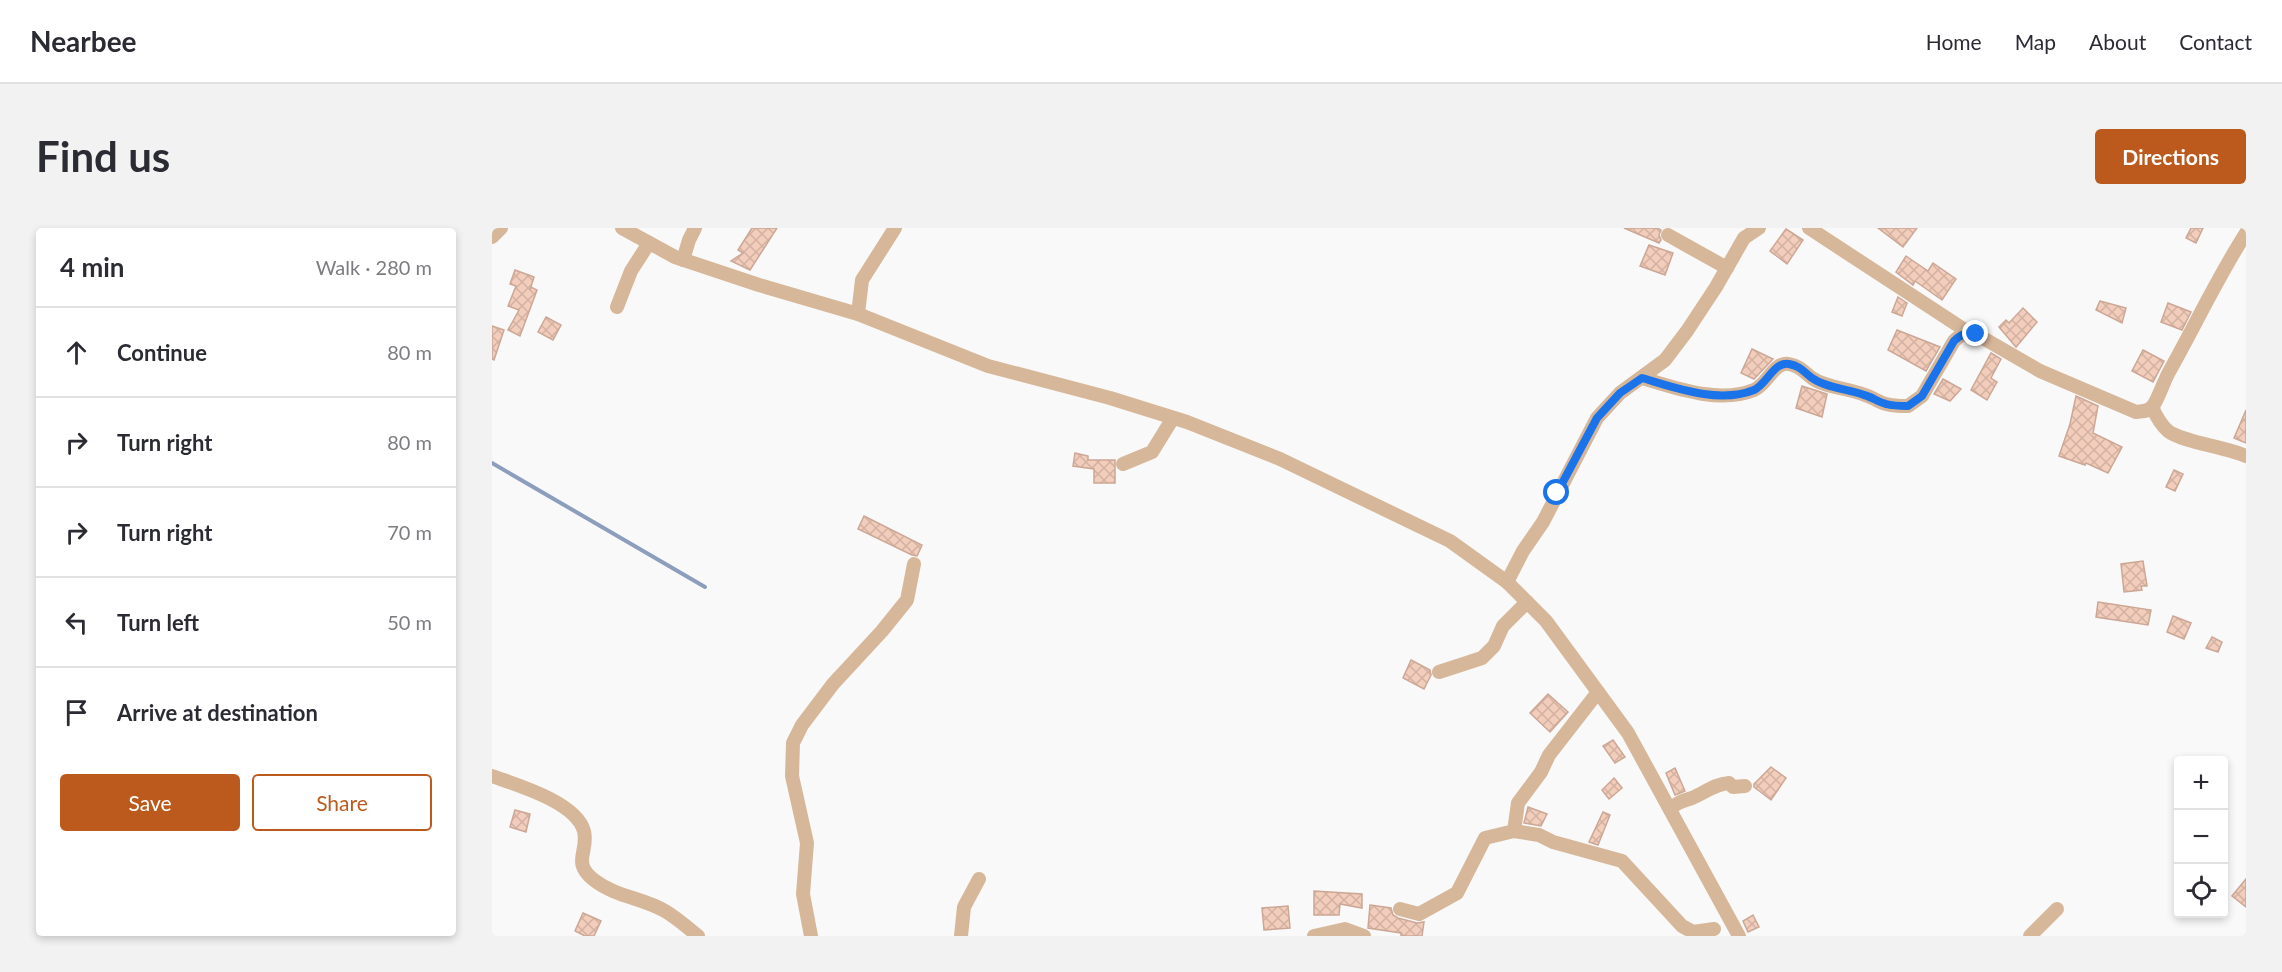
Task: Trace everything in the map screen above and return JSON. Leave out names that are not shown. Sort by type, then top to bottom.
[{"type":"street","points":[[492,237],[501,228]]},
{"type":"street","points":[[683,260],[695,228]]},
{"type":"street","points":[[858,314],[862,280],[895,228]]},
{"type":"street","points":[[1507,582],[1523,551],[1543,522],[1597,418],[1620,393],[1665,360],[1687,331],[1744,238],[1759,228]]},
{"type":"street","points":[[1809,228],[1968,332],[1976,334],[2040,371],[2136,412],[2152,407],[2206,300],[2246,233]]},
{"type":"street","points":[[629,230],[683,260],[858,314],[988,366],[1110,398],[1173,418],[1280,459],[1450,541],[1507,582],[1546,621],[1598,692],[1628,734],[1739,936]]},
{"type":"street","points":[[1668,235],[1726,268]]},
{"type":"street","points":[[617,308],[631,271],[649,243]]},
{"type":"street","points":[[1642,378],[1714,396],[1755,390],[1778,366],[1788,363],[1803,368],[1812,378],[1820,382],[1864,394],[1883,403],[1908,406],[1922,396],[1954,341],[1968,332]]},
{"type":"street","points":[[2152,407],[2158,420],[2169,432],[2230,449],[2246,456]]},
{"type":"street","points":[[1123,464],[1152,452],[1173,418]]},
{"type":"street","points":[[811,936],[803,894],[807,843],[792,776],[793,743],[802,725],[833,684],[882,632],[907,600],[914,564]]},
{"type":"street","points":[[1439,672],[1482,658],[1494,646],[1503,626],[1527,602]]},
{"type":"street","points":[[1514,831],[1518,803],[1541,772],[1549,755],[1598,692]]},
{"type":"street","points":[[492,776],[542,794],[560,804],[576,818],[584,830],[581,857],[584,871],[613,892],[664,910],[698,936]]},
{"type":"street","points":[[1670,809],[1685,799],[1691,799],[1720,784],[1729,783],[1733,787],[1745,786]]},
{"type":"street","points":[[1400,909],[1419,915],[1457,893],[1485,838],[1514,831],[1539,835],[1553,842],[1622,861],[1682,926],[1693,932],[1710,932],[1731,921]]},
{"type":"street","points":[[961,936],[964,907],[979,879]]},
{"type":"street","points":[[2030,936],[2057,909]]},
{"type":"street","points":[[1314,936],[1345,929],[1364,936]]},
{"type":"building","points":[[752,228],[777,228],[750,270],[731,261],[743,253],[738,250]]},
{"type":"building","points":[[1624,228],[1657,228],[1661,230],[1659,235],[1661,240],[1659,243]]},
{"type":"building","points":[[1878,228],[1917,228],[1903,247]]},
{"type":"building","points":[[2191,228],[2203,228],[2196,243],[2186,238]]},
{"type":"building","points":[[1786,229],[1803,240],[1787,264],[1770,251]]},
{"type":"building","points":[[1649,245],[1673,253],[1665,275],[1640,266]]},
{"type":"building","points":[[1906,256],[1928,271],[1933,263],[1956,279],[1942,300],[1915,281],[1913,285],[1896,272]]},
{"type":"building","points":[[515,270],[534,277],[530,290],[531,287],[537,290],[520,336],[508,330],[519,310],[508,306],[516,286],[510,284]]},
{"type":"building","points":[[1898,297],[1907,303],[1902,316],[1892,312]]},
{"type":"building","points":[[2100,301],[2126,308],[2122,323],[2096,310]]},
{"type":"building","points":[[2168,303],[2191,312],[2182,330],[2161,322]]},
{"type":"building","points":[[2023,308],[2037,322],[2016,347],[1999,327],[2006,320],[2009,323]]},
{"type":"building","points":[[546,317],[561,325],[553,340],[538,332]]},
{"type":"building","points":[[492,326],[504,330],[494,360],[492,359]]},
{"type":"building","points":[[1897,330],[1940,347],[1926,371],[1888,350]]},
{"type":"building","points":[[1752,349],[1773,359],[1754,379],[1741,373]]},
{"type":"building","points":[[2143,350],[2164,361],[2153,382],[2132,371]]},
{"type":"building","points":[[1991,353],[2001,359],[1991,378],[1997,382],[1987,400],[1971,390]]},
{"type":"building","points":[[1943,379],[1961,389],[1950,401],[1934,394]]},
{"type":"building","points":[[1802,386],[1827,394],[1822,417],[1796,408]]},
{"type":"building","points":[[2076,396],[2098,406],[2093,433],[2122,447],[2108,473],[2086,463],[2085,465],[2059,456],[2070,424]]},
{"type":"building","points":[[2246,410],[2246,443],[2234,438]]},
{"type":"building","points":[[1075,453],[1088,456],[1088,460],[1115,460],[1115,483],[1094,483],[1094,469],[1073,466]]},
{"type":"building","points":[[2174,470],[2183,474],[2175,491],[2166,487]]},
{"type":"building","points":[[864,516],[922,545],[917,556],[858,529]]},
{"type":"building","points":[[2143,561],[2147,586],[2141,586],[2142,590],[2124,592],[2121,564]]},
{"type":"building","points":[[2098,602],[2151,610],[2148,625],[2096,617]]},
{"type":"building","points":[[2173,616],[2191,623],[2184,639],[2167,632]]},
{"type":"building","points":[[2212,637],[2222,642],[2218,652],[2206,648]]},
{"type":"building","points":[[1411,660],[1430,670],[1431,675],[1424,689],[1403,678]]},
{"type":"building","points":[[1548,694],[1568,712],[1550,732],[1530,713]]},
{"type":"building","points":[[1613,740],[1625,757],[1615,763],[1603,746]]},
{"type":"building","points":[[1771,767],[1786,778],[1771,800],[1754,787],[1754,784]]},
{"type":"building","points":[[1675,768],[1685,791],[1675,795],[1666,773]]},
{"type":"building","points":[[1614,778],[1622,788],[1609,799],[1602,790]]},
{"type":"building","points":[[1528,807],[1547,814],[1541,826],[1524,823]]},
{"type":"building","points":[[515,810],[530,814],[526,832],[510,827]]},
{"type":"building","points":[[1603,812],[1610,815],[1598,845],[1589,842]]},
{"type":"building","points":[[2246,879],[2246,907],[2232,896]]},
{"type":"building","points":[[1314,891],[1362,894],[1362,908],[1340,904],[1339,915],[1314,915]]},
{"type":"building","points":[[1370,905],[1391,908],[1393,915],[1398,918],[1417,923],[1424,922],[1422,936],[1401,936],[1401,933],[1368,928]]},
{"type":"building","points":[[1288,906],[1290,928],[1264,930],[1262,908]]},
{"type":"building","points":[[583,913],[601,921],[594,936],[585,936],[575,931]]},
{"type":"building","points":[[1753,915],[1759,927],[1748,932],[1743,921]]},
{"type":"waterway","points":[[492,463],[705,587]]},
{"type":"route","points":[[1557,493],[1597,418],[1620,393],[1642,378],[1714,396],[1755,390],[1778,366],[1788,363],[1803,368],[1812,378],[1820,382],[1864,394],[1883,403],[1908,406],[1922,396],[1954,341],[1968,332],[1976,334]]}]
